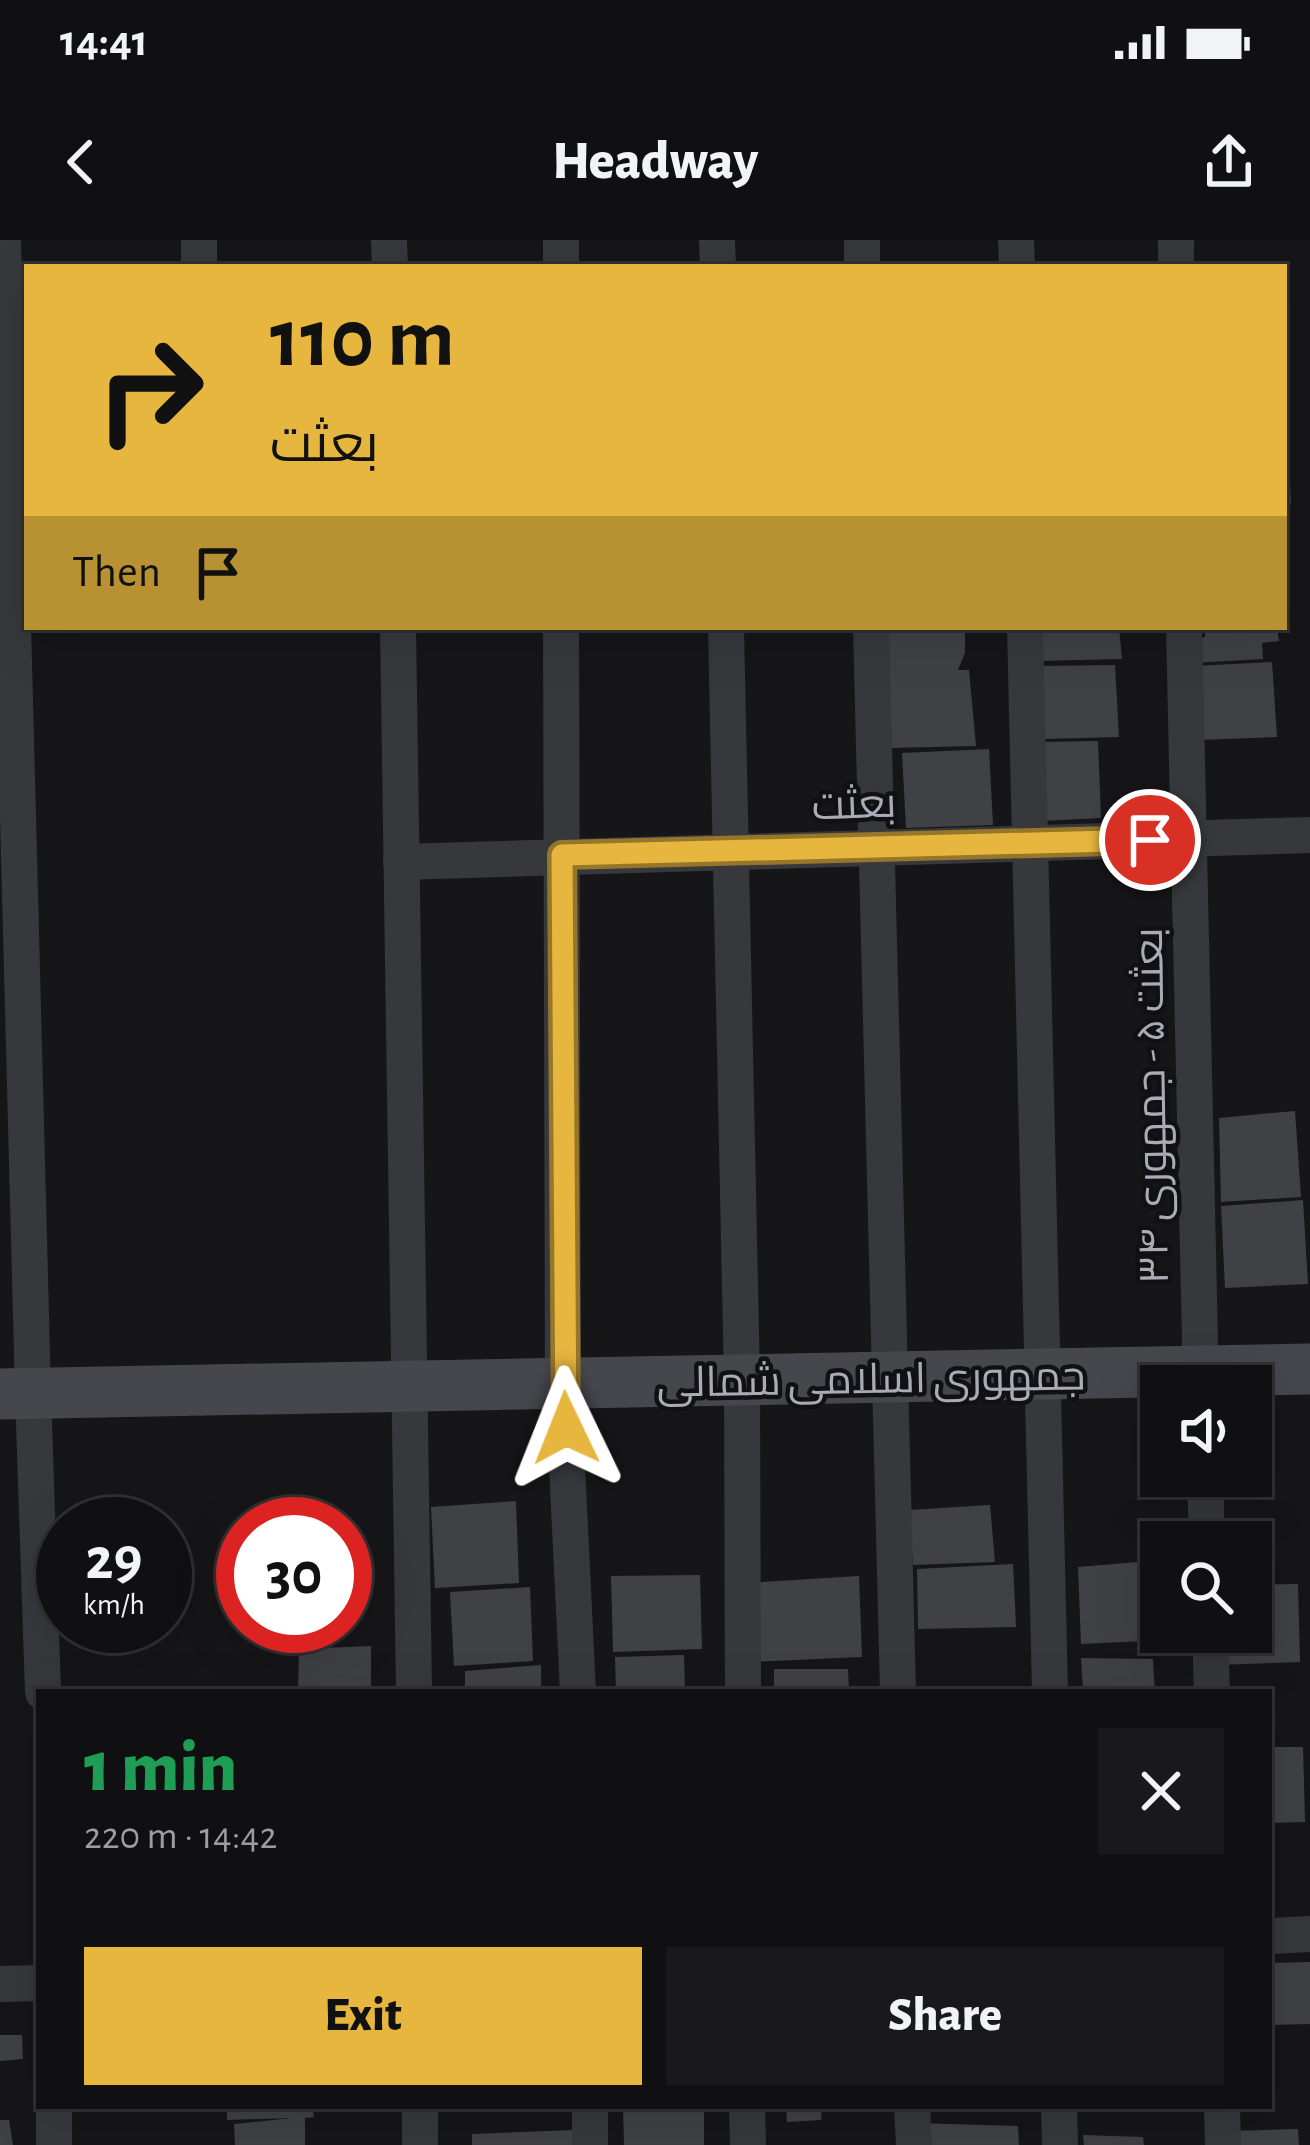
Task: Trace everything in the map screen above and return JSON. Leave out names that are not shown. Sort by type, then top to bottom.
[{"type":"street","points":[[3,240],[18,455],[10,864],[16,1394],[43,1689]]},
{"type":"street","points":[[398,630],[414,1689]]},
{"type":"street","points":[[561,630],[563,1384],[578,1689]]},
{"type":"street","points":[[726,630],[742,1381],[742,1689]]},
{"type":"street","points":[[872,630],[898,1689]]},
{"type":"street","points":[[1025,630],[1050,1689]]},
{"type":"street","name":"بعثت ۵ - جمهوری ۳۴","points":[[1184,630],[1201,1365]]},
{"type":"street","name":"بعثت","points":[[401,862],[1310,835]]},
{"type":"street","name":"جمهوری اسلامی شمالی","points":[[1272,1373],[1310,1370]]},
{"type":"street","name":"جمهوری اسلامی شمالی","points":[[16,1394],[1042,1375],[1140,1377]]},
{"type":"street","points":[[1211,1653],[1212,1689]]},
{"type":"street","points":[[1272,1936],[1310,1934]]},
{"type":"street","points":[[0,1984],[36,1983]]},
{"type":"street","points":[[54,2109],[54,2145]]},
{"type":"street","points":[[419,2109],[420,2145]]},
{"type":"street","points":[[590,2109],[590,2145]]},
{"type":"street","points":[[747,2109],[748,2145]]},
{"type":"street","points":[[912,2109],[914,2145]]},
{"type":"street","points":[[1059,2109],[1060,2145]]},
{"type":"street","points":[[1222,2109],[1222,2145]]},
{"type":"building","points":[[1287,436],[1288,436],[1291,505],[1287,505]]},
{"type":"building","points":[[888,630],[965,630],[965,653],[958,670],[969,670],[976,746],[887,748]]},
{"type":"building","points":[[1037,630],[1119,630],[1122,659],[1037,661]]},
{"type":"building","points":[[1205,630],[1277,630],[1279,641],[1262,643],[1263,659],[1192,663],[1192,639],[1205,637]]},
{"type":"building","points":[[1272,662],[1277,737],[1198,740],[1194,666]]},
{"type":"building","points":[[1115,665],[1119,737],[1043,739],[1042,666]]},
{"type":"building","points":[[1098,741],[1101,818],[1042,821],[1038,742]]},
{"type":"building","points":[[989,749],[993,825],[906,828],[902,753]]},
{"type":"building","points":[[1295,1111],[1301,1197],[1221,1202],[1219,1118]]},
{"type":"building","points":[[1303,1200],[1308,1284],[1225,1288],[1221,1206]]},
{"type":"building","points":[[516,1501],[519,1583],[435,1588],[431,1507]]},
{"type":"building","points":[[990,1505],[995,1562],[913,1565],[909,1510]]},
{"type":"building","points":[[1140,1562],[1140,1641],[1081,1644],[1078,1567]]},
{"type":"building","points":[[1013,1564],[1016,1627],[918,1629],[917,1569]]},
{"type":"building","points":[[700,1575],[702,1649],[613,1652],[611,1576]]},
{"type":"building","points":[[859,1576],[862,1657],[748,1662],[748,1583]]},
{"type":"building","points":[[1298,1584],[1300,1662],[1218,1665],[1218,1653],[1272,1653],[1272,1585]]},
{"type":"building","points":[[530,1587],[533,1661],[454,1666],[450,1592]]},
{"type":"building","points":[[299,1653],[371,1653],[371,1689],[298,1689]]},
{"type":"building","points":[[684,1655],[685,1689],[616,1689],[615,1657]]},
{"type":"building","points":[[1081,1658],[1153,1659],[1155,1689],[1083,1689]]},
{"type":"building","points":[[541,1665],[541,1689],[465,1689],[465,1671]]},
{"type":"building","points":[[774,1669],[848,1669],[849,1689],[774,1689]]},
{"type":"building","points":[[1272,1747],[1303,1747],[1305,1822],[1272,1823]]},
{"type":"building","points":[[1310,1962],[1310,2024],[1272,2025],[1272,1963]]},
{"type":"building","points":[[0,2035],[22,2035],[23,2059],[0,2061]]},
{"type":"building","points":[[227,2109],[313,2109],[314,2117],[305,2118],[305,2145],[235,2145],[234,2124],[292,2118],[227,2120]]},
{"type":"building","points":[[623,2109],[704,2109],[704,2145],[624,2145]]},
{"type":"building","points":[[786,2109],[822,2109],[821,2120],[787,2122]]},
{"type":"building","points":[[0,2120],[9,2120],[13,2145],[0,2145]]},
{"type":"building","points":[[915,2123],[1018,2126],[1019,2145],[917,2145]]},
{"type":"building","points":[[1298,2129],[1299,2145],[1231,2145],[1231,2131]]},
{"type":"building","points":[[573,2130],[574,2145],[472,2145],[472,2134]]},
{"type":"building","points":[[1083,2135],[1143,2137],[1144,2145],[1084,2145]]},
{"type":"route","points":[[566,1428],[562,855],[1150,840]]}]
